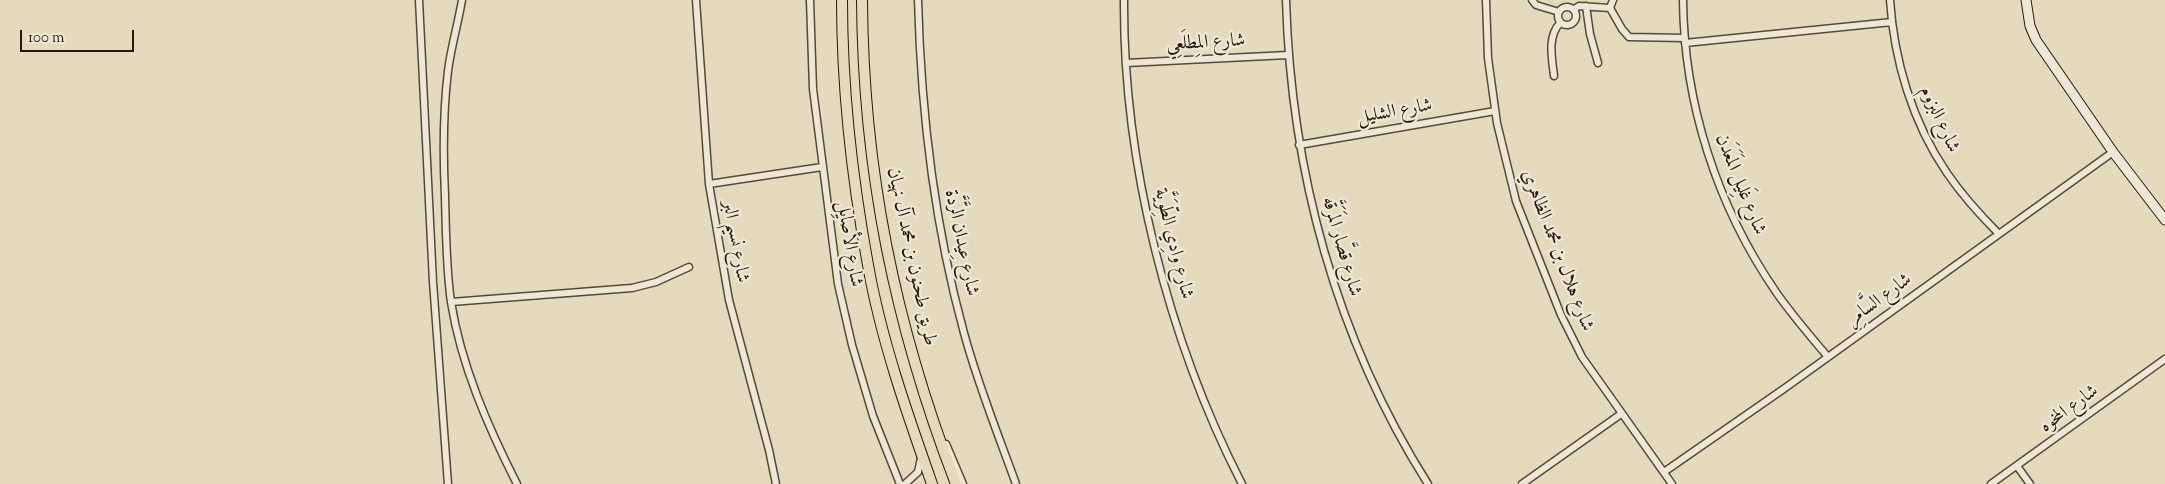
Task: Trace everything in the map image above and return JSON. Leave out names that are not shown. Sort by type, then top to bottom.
[{"type":"main road","name":"طريق طحنون بن محمد آل نهيان","points":[[842,0],[845,86],[852,154],[868,266],[892,364],[932,484]]},
{"type":"main road","name":"طريق طحنون بن محمد آل نهيان","points":[[862,0],[865,82],[872,161],[880,217],[901,316],[935,429],[956,484]]},
{"type":"street","points":[[419,0],[433,288],[448,484]]},
{"type":"street","points":[[462,0],[450,59],[445,102],[445,237],[451,302],[475,388],[495,439],[517,484]]},
{"type":"street","name":"شارع نسيم البر","points":[[696,0],[708,184],[729,300],[769,450],[776,484]]},
{"type":"street","name":"شارع الأصايِل","points":[[810,0],[813,89],[838,284],[852,345],[873,416],[900,484]]},
{"type":"street","name":"شارع عِيدان الرَّدَّة","points":[[918,0],[922,101],[937,212],[964,332],[981,390],[1016,484]]},
{"type":"street","name":"شارع وادِي الطِّوَيَّة","points":[[1124,0],[1126,63],[1133,146],[1150,229],[1178,328],[1192,369],[1242,484]]},
{"type":"street","name":"شارع قصَّار المَرَقَّه","points":[[1286,0],[1288,55],[1299,145],[1318,230],[1344,314],[1383,405],[1428,484]]},
{"type":"street","name":"شارع هلال بن محمد الظاهري","points":[[1486,0],[1488,58],[1495,111],[1516,202],[1561,315],[1582,357],[1672,484]]},
{"type":"street","points":[[1532,0],[1536,5],[1559,12]]},
{"type":"street","points":[[1610,8],[1613,0]]},
{"type":"street","name":"شارع غَلِيل المَعَدَن","points":[[1683,0],[1685,41],[1698,119],[1708,156],[1733,218],[1776,293],[1828,357]]},
{"type":"street","name":"شارع البزوم","points":[[1890,0],[1896,54],[1908,95],[1946,172],[1998,234]]},
{"type":"street","points":[[2026,0],[2030,26],[2036,40],[2113,152],[2164,218]]},
{"type":"street","points":[[1566,3],[1574,8],[1576,20],[1568,25],[1560,23],[1558,18],[1559,12],[1566,3]]},
{"type":"street","points":[[1574,8],[1586,6],[1610,8]]},
{"type":"street","points":[[1586,6],[1590,34],[1598,63]]},
{"type":"street","points":[[1610,8],[1629,37],[1685,41],[1892,22]]},
{"type":"street","points":[[1554,76],[1552,37],[1560,23]]},
{"type":"street","name":"شارع المِطلَعِي","points":[[1126,63],[1288,55]]},
{"type":"street","name":"شارع الشليل","points":[[1299,145],[1495,111]]},
{"type":"street","name":"شارع السَّامِر","points":[[1664,472],[1828,357],[2113,152]]},
{"type":"street","points":[[708,184],[822,168]]},
{"type":"street","points":[[451,302],[632,288],[656,282],[690,267]]},
{"type":"street","name":"شارع المخوه","points":[[1991,484],[2165,359]]},
{"type":"street","points":[[1522,484],[1621,414]]},
{"type":"street","points":[[935,429],[948,449],[964,484]]},
{"type":"street","points":[[905,484],[918,472],[921,454]]},
{"type":"street","points":[[2017,466],[2030,484]]},
{"type":"street","points":[[905,484],[914,484]]}]
